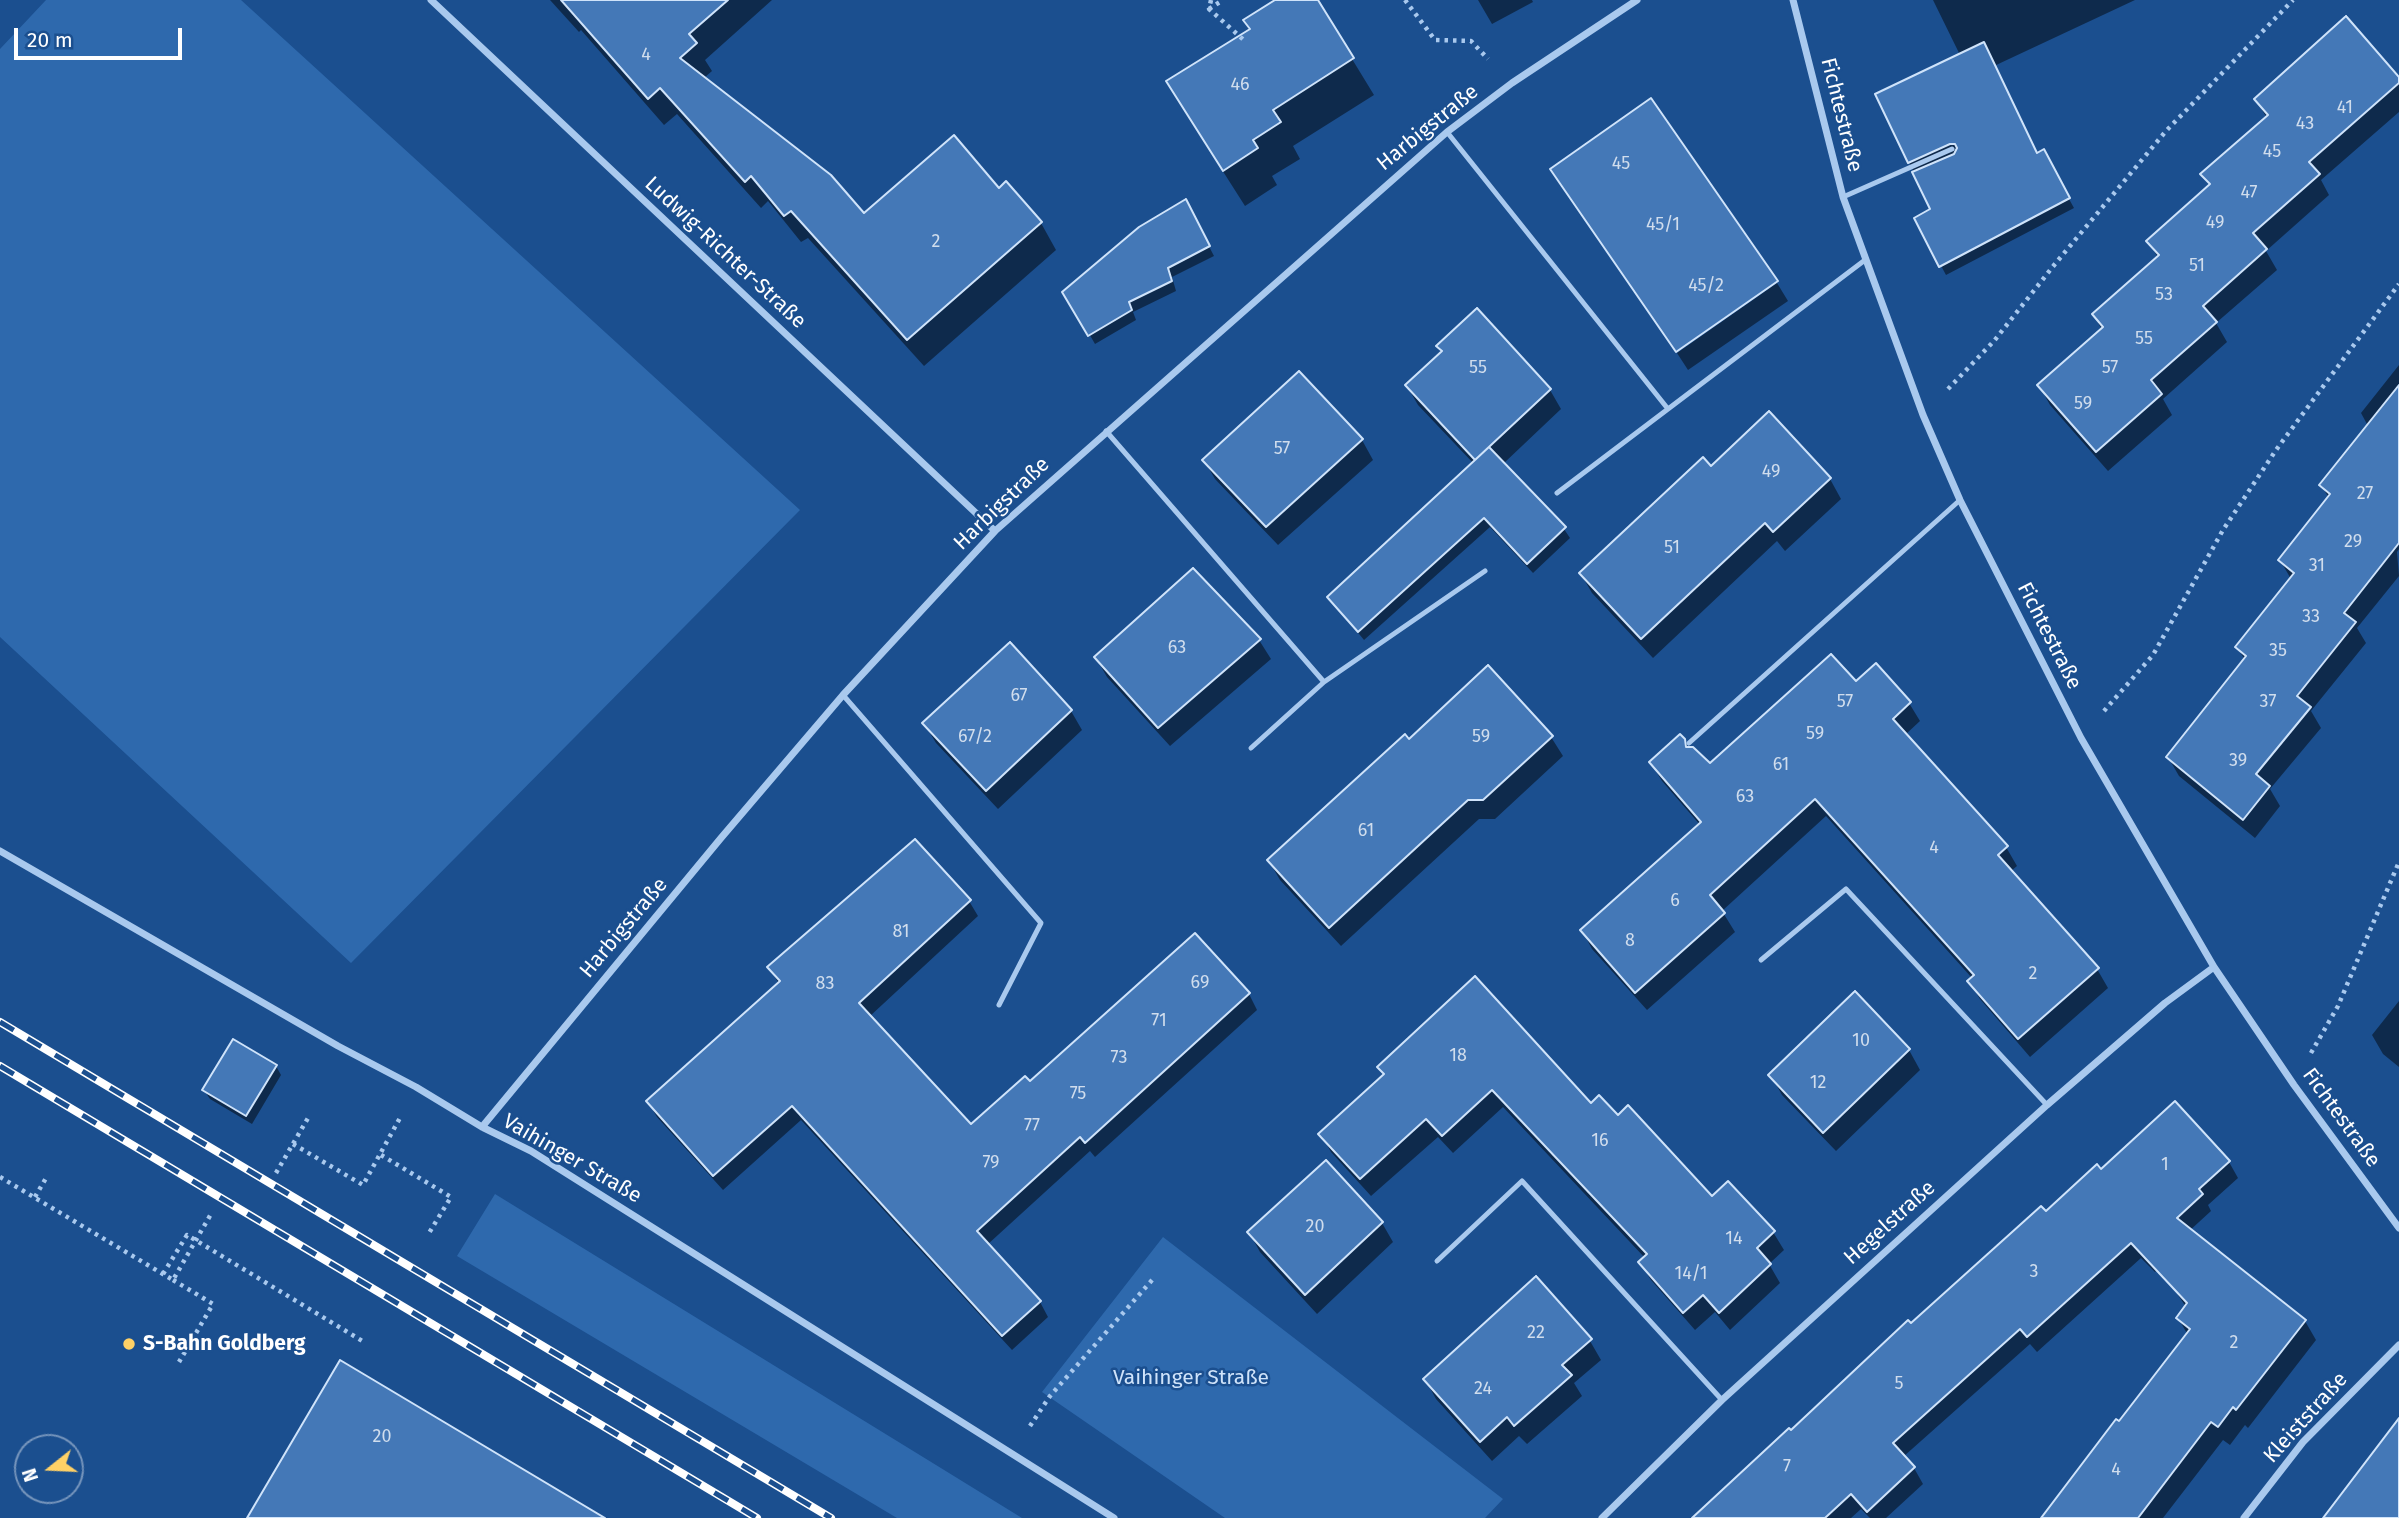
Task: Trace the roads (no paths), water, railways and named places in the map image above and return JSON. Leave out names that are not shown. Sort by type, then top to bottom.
[{"type":"street","name":"Ludwig-Richter-Straße","points":[[431,0],[995,531]]},
{"type":"street","name":"Harbigstraße","points":[[482,1127],[843,695],[995,531],[1447,132],[1512,83],[1637,0]]},
{"type":"street","name":"Fichtestraße","points":[[1793,0],[1843,197],[1923,415],[1960,500],[2081,738],[2214,967],[2294,1085],[2399,1228]]},
{"type":"street","name":"Vaihinger Straße","points":[[0,851],[482,1127],[531,1151],[1114,1518]]},
{"type":"street","name":"Hegelstraße","points":[[1602,1518],[1721,1400],[2047,1105],[2165,1003],[2214,967]]},
{"type":"street","name":"Kleiststraße","points":[[2244,1518],[2304,1442],[2399,1345]]},
{"type":"lane","points":[[1447,132],[1668,409]]},
{"type":"lane","points":[[1843,197],[1952,149]]},
{"type":"lane","points":[[1557,493],[1865,260]]},
{"type":"lane","points":[[1106,432],[1324,682]]},
{"type":"lane","points":[[1689,743],[1960,500]]},
{"type":"lane","points":[[1251,748],[1324,682],[1485,570]]},
{"type":"lane","points":[[843,695],[1041,923],[999,1005]]},
{"type":"lane","points":[[1762,960],[1846,889],[2047,1105]]},
{"type":"lane","points":[[1437,1261],[1522,1181],[1721,1400]]},
{"type":"railway","points":[[0,1022],[831,1518]]},
{"type":"railway","points":[[0,1066],[757,1518]]},
{"type":"place","name":"S-Bahn Goldberg","points":[[129,1344]]}]
